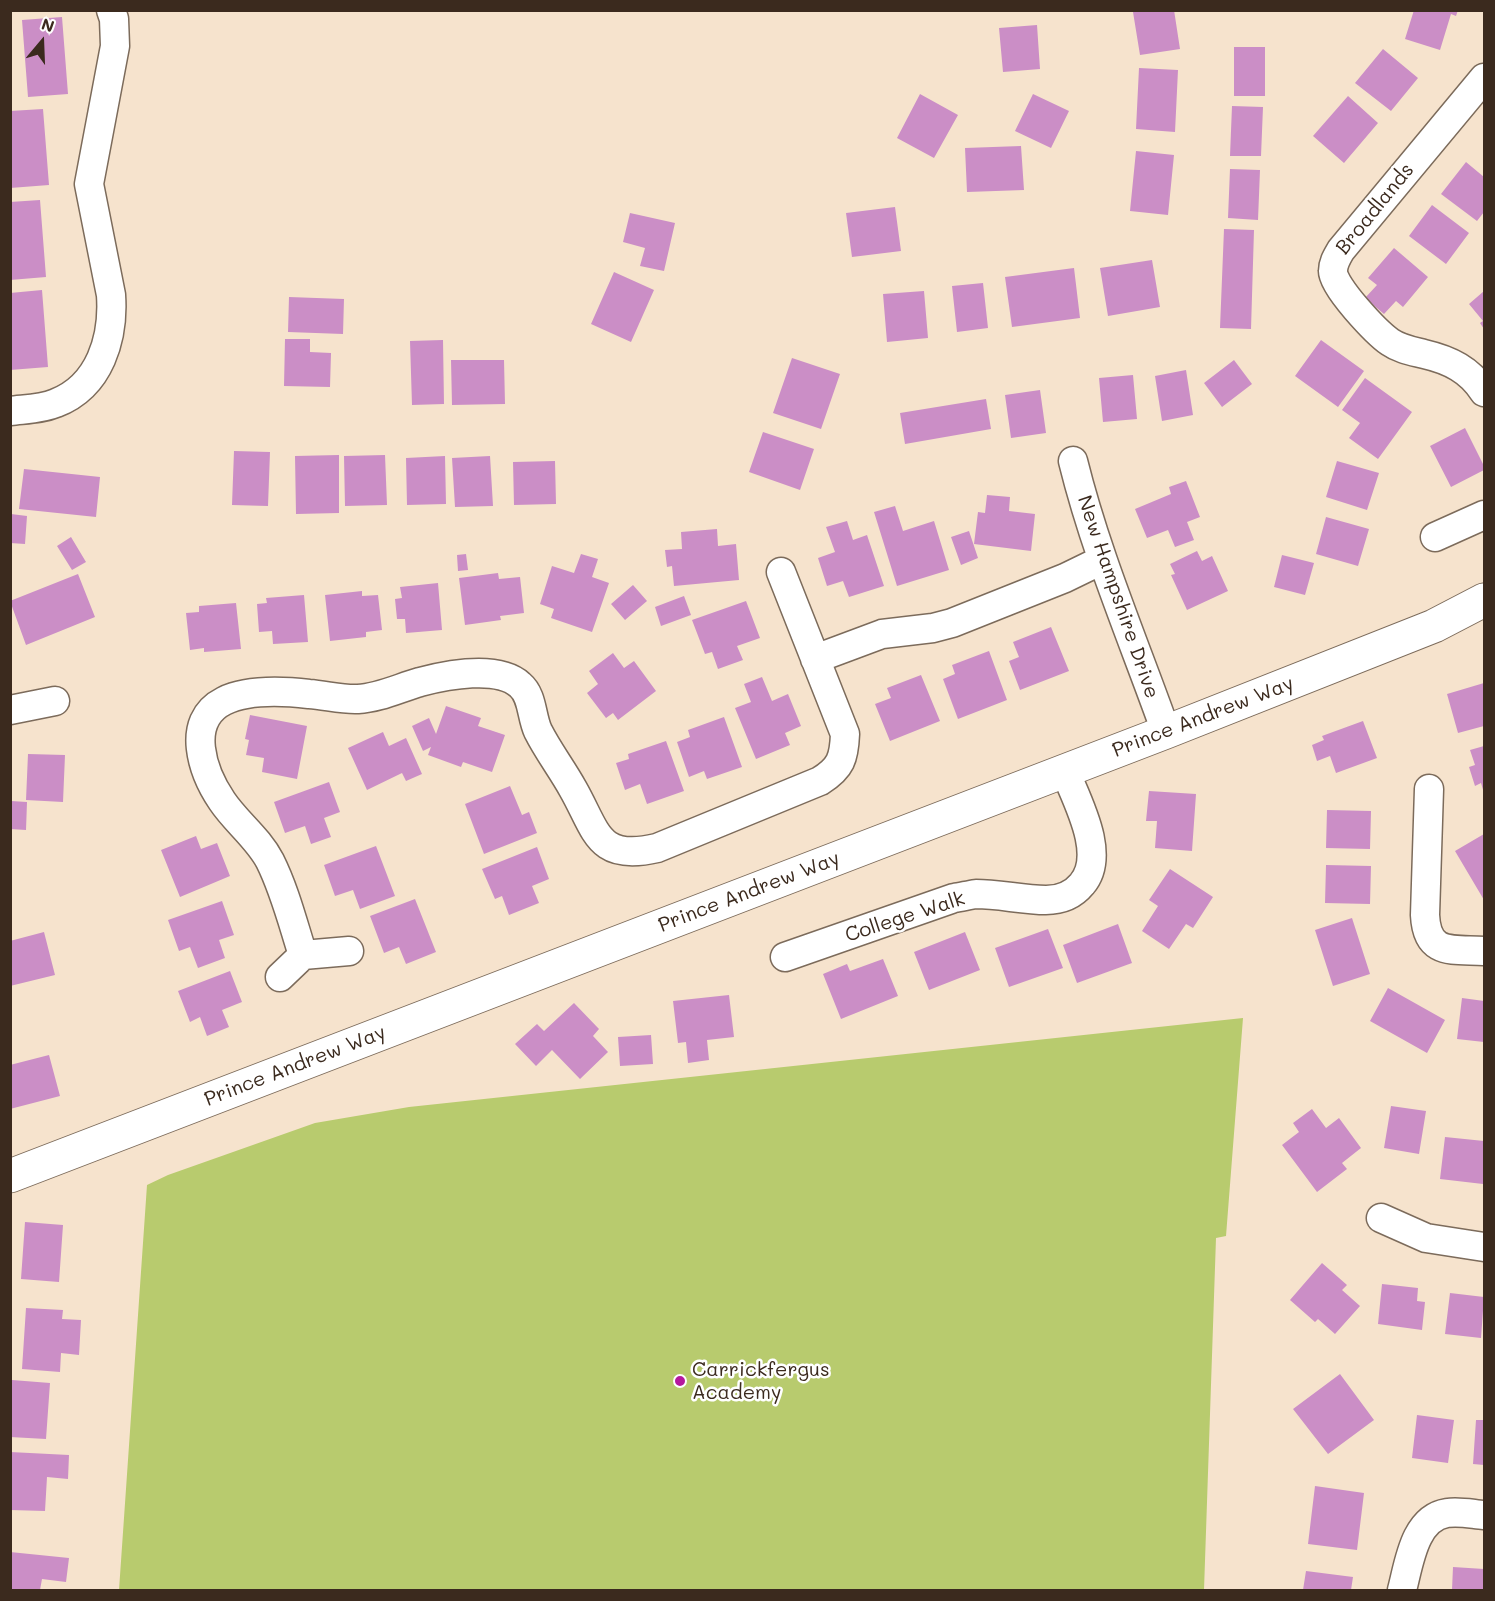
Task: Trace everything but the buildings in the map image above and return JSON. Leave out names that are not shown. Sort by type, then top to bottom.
[{"type":"street","points":[[10,411],[57,403],[76,392],[89,380],[99,365],[107,342],[112,308],[111,295],[89,184],[115,46],[114,19],[111,10]]},
{"type":"street","name":"Broadlands","points":[[1485,78],[1341,250],[1332,271],[1338,286],[1378,332],[1390,342],[1405,350],[1449,361],[1466,370],[1485,392]]},
{"type":"street","name":"New Hampshire Drive","points":[[1073,461],[1102,560],[1166,732]]},
{"type":"street","points":[[1435,537],[1485,515]]},
{"type":"street","points":[[814,659],[882,634],[952,624],[1065,578],[1102,560]]},
{"type":"street","points":[[303,955],[282,890],[269,861],[223,802],[204,765],[200,742],[205,719],[214,708],[225,700],[244,695],[276,692],[357,699],[374,697],[437,678],[480,673],[505,676],[519,683],[528,694],[537,729],[574,790],[596,835],[612,847],[628,852],[657,848],[820,781],[837,768],[844,754],[845,734],[838,711],[814,659],[781,572]]},
{"type":"street","name":"Prince Andrew Way","points":[[10,1176],[1166,732],[1434,626],[1485,600]]},
{"type":"street","points":[[10,710],[55,701]]},
{"type":"street","name":"College Walk","points":[[785,957],[954,898],[976,894],[1046,900],[1070,895],[1085,881],[1091,867],[1092,852],[1088,829],[1065,771]]},
{"type":"street","points":[[1429,789],[1425,915],[1428,935],[1432,942],[1440,947],[1485,951]]},
{"type":"street","points":[[280,977],[303,955],[349,951]]},
{"type":"street","points":[[1381,1218],[1426,1238],[1485,1247]]},
{"type":"street","points":[[1402,1590],[1414,1546],[1423,1527],[1429,1521],[1448,1513],[1485,1515]]},
{"type":"green space","name":"Carrickfergus Academy","points":[[1243,1018],[1226,1236],[1216,1238],[1204,1590],[119,1590],[147,1185],[168,1175],[315,1123],[409,1107]]},
{"type":"place","name":"Carrickfergus Academy","points":[[680,1381]]}]
